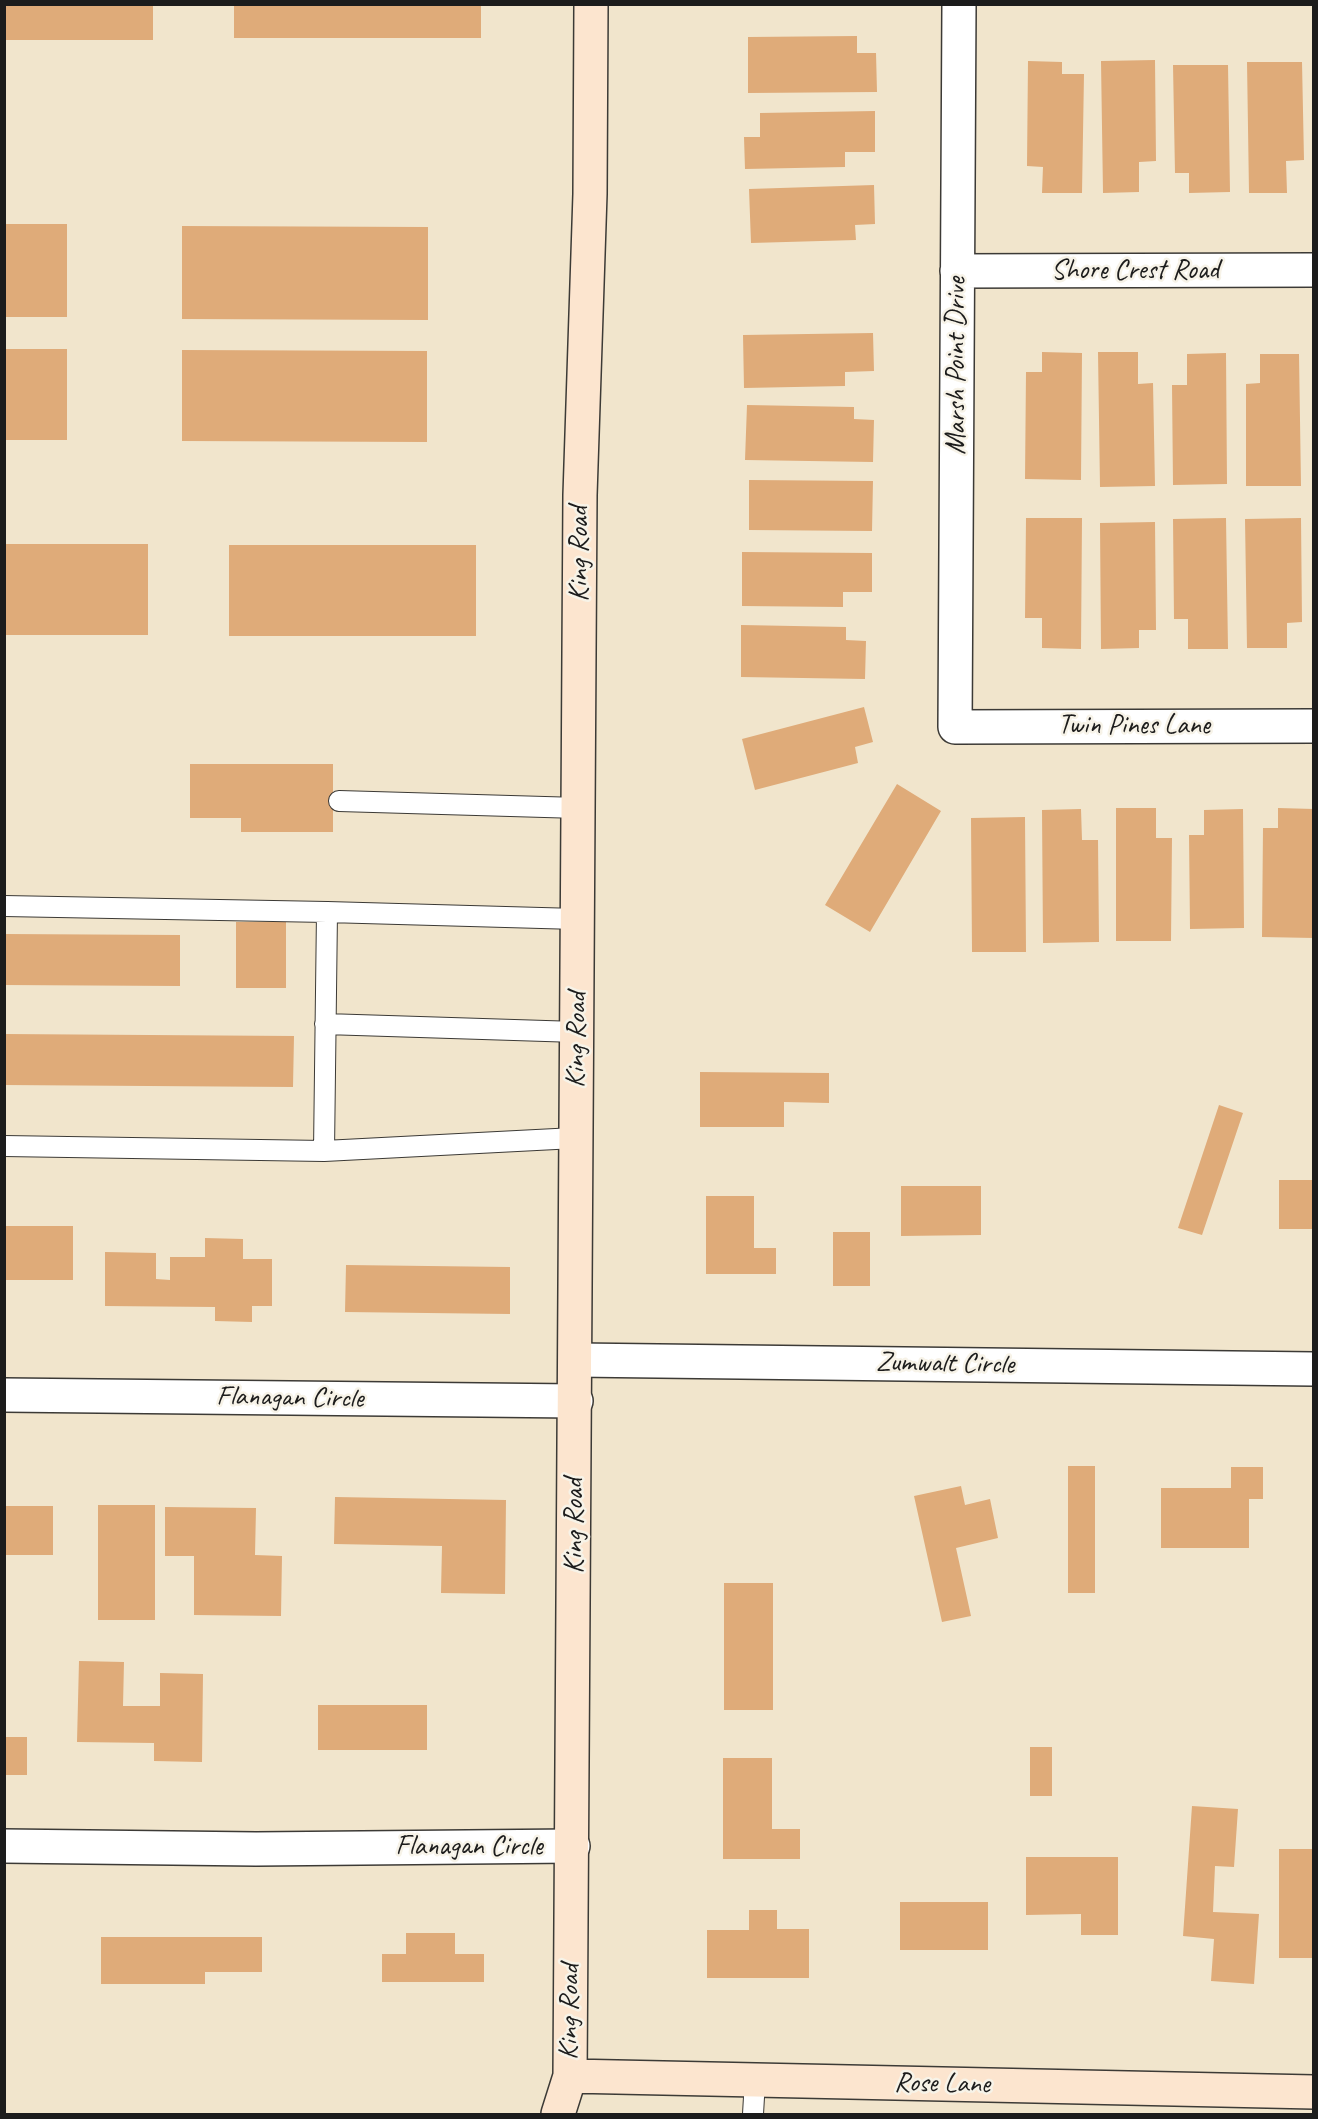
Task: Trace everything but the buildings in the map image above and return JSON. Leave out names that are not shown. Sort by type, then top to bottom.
[{"type":"street","name":"King Road","points":[[558,2115],[570,2076],[580,495],[590,194],[591,4]]},
{"type":"street","name":"Marsh Point Drive","points":[[955,727],[959,4]]},
{"type":"street","name":"Shore Crest Road","points":[[957,271],[1314,270]]},
{"type":"street","name":"Twin Pines Lane","points":[[955,727],[1314,726]]},
{"type":"street","name":"Zumwalt Circle","points":[[576,1360],[1314,1369]]},
{"type":"street","name":"Flanagan Circle","points":[[4,1395],[576,1401]]},
{"type":"street","name":"Flanagan Circle","points":[[4,1846],[256,1849],[573,1846]]},
{"type":"street","name":"King Road","points":[[570,2076],[583,2115]]},
{"type":"street","name":"Rose Lane","points":[[570,2076],[1314,2092]]},
{"type":"lane","points":[[339,801],[579,808]]},
{"type":"lane","points":[[4,906],[577,919]]},
{"type":"lane","points":[[324,1151],[327,912]]},
{"type":"lane","points":[[325,1024],[577,1032]]},
{"type":"lane","points":[[4,1146],[324,1151],[575,1138]]},
{"type":"lane","points":[[753,2115],[755,2080]]}]
